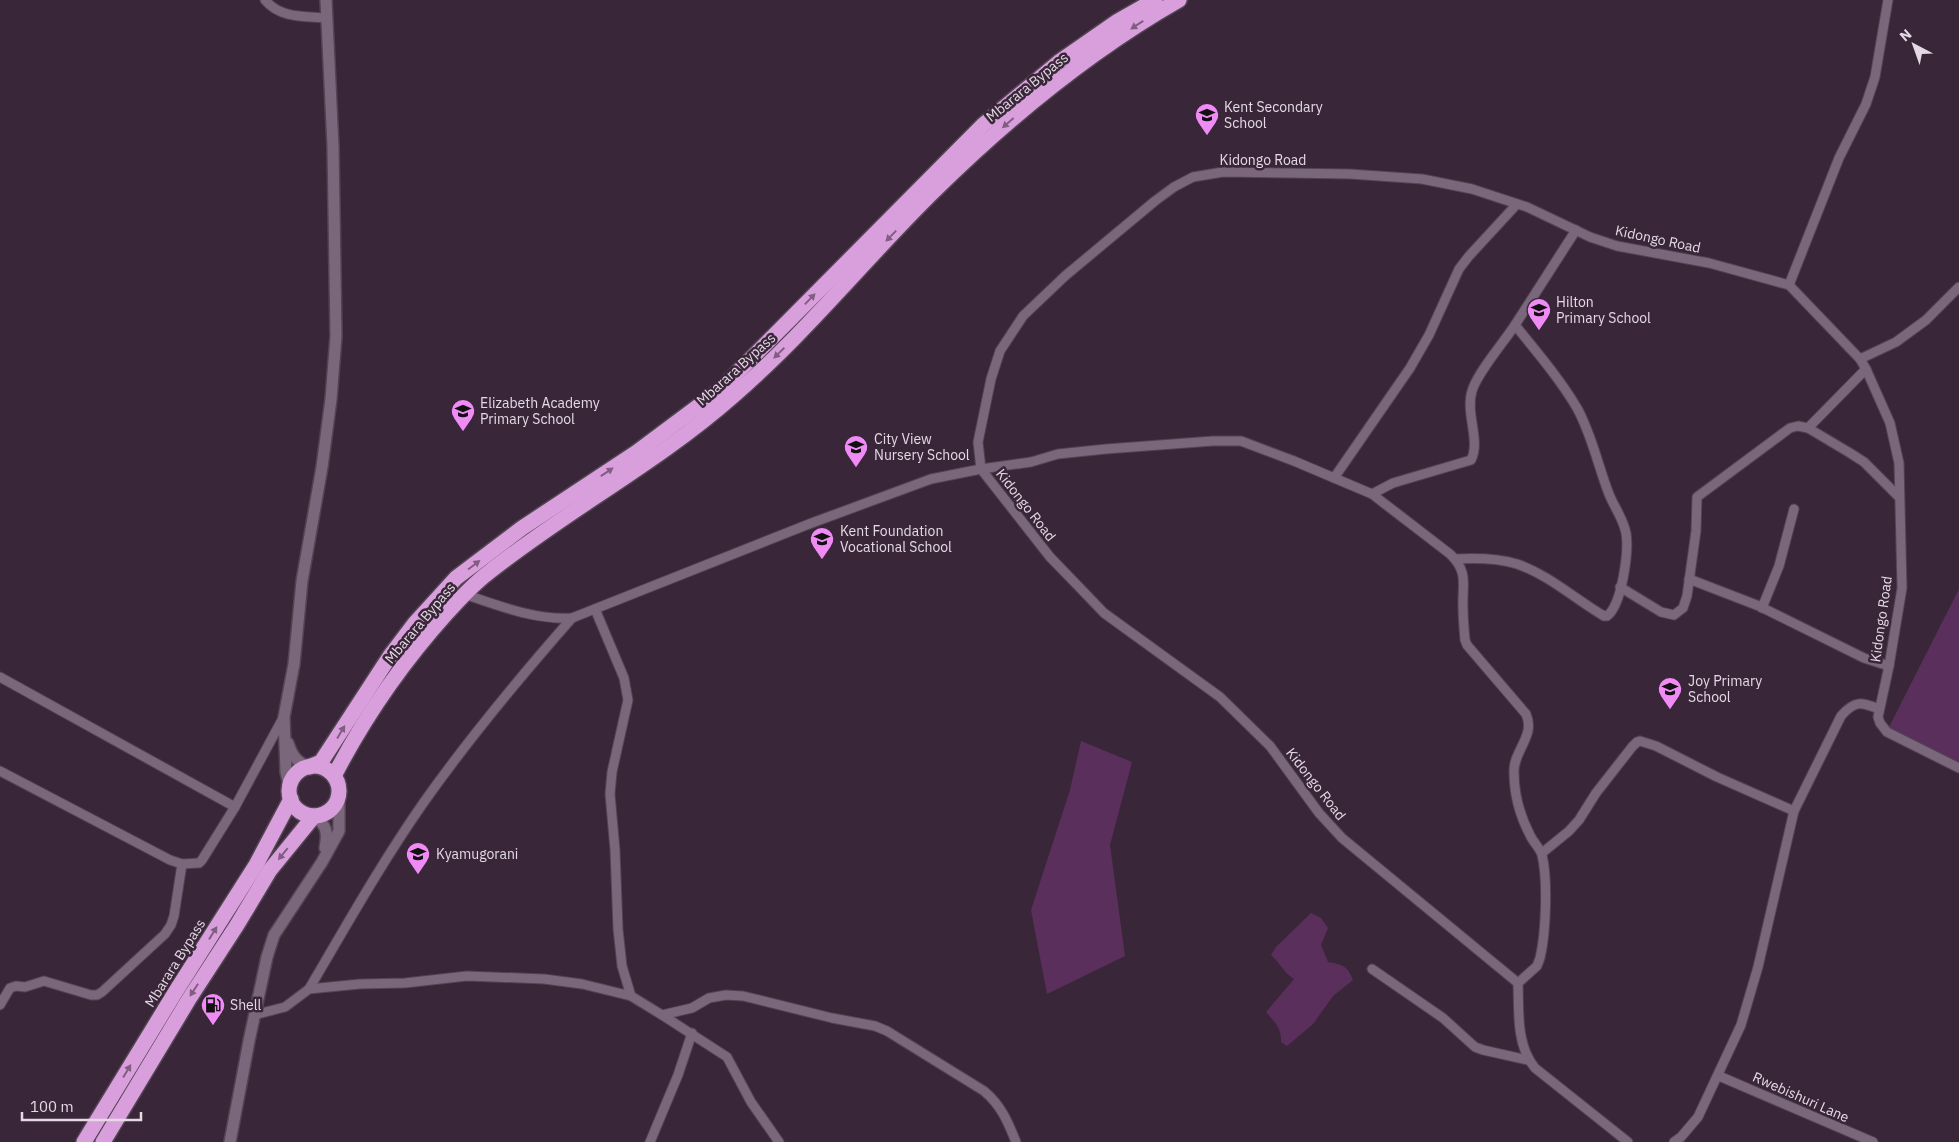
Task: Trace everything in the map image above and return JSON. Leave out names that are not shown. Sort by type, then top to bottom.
[{"type":"highway","name":"Mbarara Bypass","points":[[309,767],[322,762],[390,656],[415,623],[456,578],[522,528],[637,452],[720,390],[983,125],[1059,62],[1118,21],[1155,0]]},
{"type":"highway","name":"Mbarara Bypass","points":[[334,776],[383,694],[431,631],[464,594],[535,538],[676,442],[734,396],[795,337],[932,193],[996,134],[1075,68],[1140,22],[1180,0]]},
{"type":"highway","points":[[309,767],[319,767],[327,770],[338,782],[339,795],[336,804],[322,815],[308,815],[297,809],[290,794],[294,778],[298,773],[309,767]]},
{"type":"highway","name":"Mbarara Bypass","points":[[84,1142],[256,865],[290,794]]},
{"type":"highway","points":[[103,1142],[189,999],[237,926],[270,870],[314,816]]},
{"type":"main road","points":[[290,794],[286,772],[284,717],[294,664],[302,581],[331,399],[336,336],[333,166],[326,0]]},
{"type":"main road","points":[[285,734],[292,755],[300,763],[309,767]]},
{"type":"main road","points":[[230,1142],[254,1016],[274,934],[322,862],[339,831],[339,795]]},
{"type":"main road","points":[[314,816],[323,822],[328,834],[322,862]]},
{"type":"street","points":[[265,0],[279,12],[290,15],[327,18]]},
{"type":"street","points":[[1789,285],[1839,158],[1866,104],[1874,77],[1888,0]]},
{"type":"street","name":"Kidongo Road","points":[[1518,983],[1342,838],[1319,814],[1270,746],[1220,697],[1104,613],[1050,557],[981,469],[978,442],[984,409],[1000,351],[1010,333],[1023,316],[1065,276],[1155,201],[1174,187],[1193,177],[1223,172],[1350,174],[1422,179],[1472,189],[1517,204],[1617,246],[1709,263],[1789,285],[1860,359],[1890,423],[1899,463],[1902,588],[1889,666],[1879,709],[1878,717],[1880,723],[1886,732],[1959,768]]},
{"type":"street","points":[[1334,478],[1410,368],[1429,335],[1460,269],[1469,256],[1517,204]]},
{"type":"street","points":[[1372,494],[1393,483],[1471,460],[1474,449],[1470,409],[1472,390],[1576,230]]},
{"type":"street","points":[[1860,359],[1896,342],[1926,320],[1959,287]]},
{"type":"street","points":[[1455,559],[1471,558],[1516,564],[1544,577],[1604,616],[1611,613],[1614,608],[1624,576],[1626,535],[1623,522],[1609,495],[1585,426],[1567,394],[1515,325]]},
{"type":"street","points":[[1808,428],[1866,369]]},
{"type":"street","points":[[1620,587],[1661,612],[1674,615],[1682,608],[1690,579],[1697,497],[1790,428],[1798,426],[1808,428],[1864,462],[1899,497]]},
{"type":"street","points":[[464,594],[493,605],[529,614],[559,619],[572,618],[809,524],[930,479],[1031,462],[1058,454],[1203,442],[1241,441],[1372,494],[1455,559],[1463,573],[1464,580],[1462,605],[1465,640],[1526,714],[1529,721],[1527,737],[1514,769],[1515,786],[1522,818],[1530,837],[1542,853],[1546,894],[1542,952],[1537,966],[1518,983],[1520,1028],[1524,1050],[1528,1060],[1535,1068],[1628,1142]]},
{"type":"street","points":[[1762,608],[1779,566],[1794,509]]},
{"type":"street","points":[[1690,579],[1762,608],[1864,658],[1889,666]]},
{"type":"street","points":[[596,609],[624,678],[628,700],[614,764],[610,794],[615,850],[618,930],[622,966],[630,996]]},
{"type":"street","points":[[254,1016],[285,1007],[309,989],[363,896],[424,802],[473,736],[528,668],[572,618]]},
{"type":"street","points":[[0,677],[235,807]]},
{"type":"street","points":[[1674,1142],[1681,1137],[1698,1117],[1719,1076],[1741,1025],[1758,967],[1794,811],[1841,716],[1846,710],[1850,706],[1863,703],[1879,709]]},
{"type":"street","points":[[0,771],[170,860],[182,864],[198,863],[202,860],[235,807],[284,717]]},
{"type":"street","points":[[1542,853],[1569,832],[1596,793],[1632,747],[1640,741],[1656,746],[1717,777],[1794,811]]},
{"type":"street","points":[[0,1005],[10,988],[16,986],[25,987],[44,981],[91,995],[97,995],[102,992],[165,934],[171,925],[182,864]]},
{"type":"street","points":[[1372,969],[1444,1018],[1474,1047],[1528,1060]]},
{"type":"street","points":[[309,989],[360,984],[405,983],[467,976],[544,978],[582,984],[630,996],[728,1057],[751,1102],[779,1142]]},
{"type":"street","points":[[662,1015],[692,1008],[708,998],[726,995],[743,996],[832,1018],[875,1026],[887,1031],[984,1091],[994,1100],[1005,1115],[1016,1142]]},
{"type":"street","points":[[650,1142],[678,1075],[692,1033]]},
{"type":"street","name":"Rwebishuri Lane","points":[[1719,1076],[1873,1142]]},
{"type":"shaded area","points":[[1959,589],[1959,763],[1887,731]]},
{"type":"shaded area","points":[[1081,741],[1132,762],[1110,845],[1125,956],[1047,994],[1031,910],[1070,790]]},
{"type":"shaded area","points":[[1311,913],[1321,918],[1328,928],[1321,945],[1328,962],[1344,966],[1349,971],[1353,980],[1333,996],[1313,1024],[1287,1046],[1281,1042],[1279,1029],[1266,1012],[1294,979],[1287,974],[1271,955],[1276,947]]},
{"type":"place","name":"Kent Secondary School","points":[[1207,136]]},
{"type":"place","name":"Hilton Primary School","points":[[1539,331]]},
{"type":"place","name":"Elizabeth Academy Primary School","points":[[463,432]]},
{"type":"place","name":"City View Nursery School","points":[[856,468]]},
{"type":"place","name":"Kent Foundation Vocational School","points":[[822,560]]},
{"type":"place","name":"Joy Primary School","points":[[1670,710]]},
{"type":"place","name":"Kyamugorani","points":[[418,875]]},
{"type":"place","name":"Shell","points":[[213,1026]]}]
